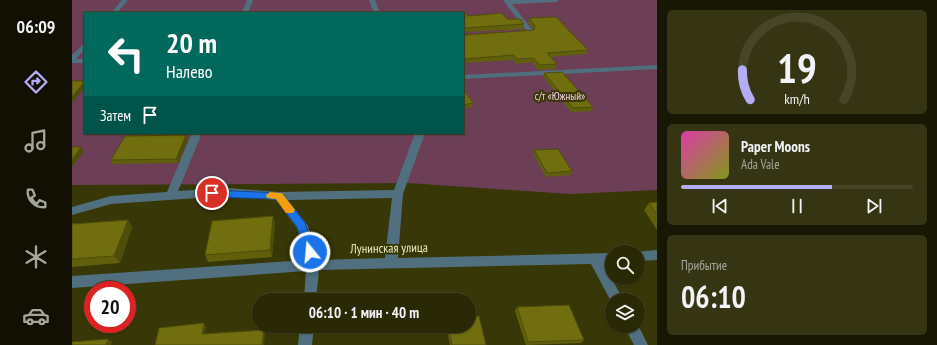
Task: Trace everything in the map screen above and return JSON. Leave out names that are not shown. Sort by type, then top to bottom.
[{"type":"street","points":[[115,12],[125,0]]},
{"type":"street","points":[[245,12],[250,0]]},
{"type":"street","points":[[372,0],[377,12]]},
{"type":"street","points":[[506,1],[556,0]]},
{"type":"street","points":[[506,1],[531,32],[508,33]]},
{"type":"street","points":[[72,60],[84,46]]},
{"type":"street","points":[[72,60],[84,61]]},
{"type":"street","points":[[464,77],[657,66]]},
{"type":"street","points":[[171,196],[197,134]]},
{"type":"street","points":[[391,263],[398,194],[420,134]]},
{"type":"street","points":[[72,211],[111,200],[226,192],[279,196],[398,194]]},
{"type":"street","points":[[279,196],[302,226],[313,265],[311,293]]},
{"type":"street","points":[[645,256],[657,255]]},
{"type":"street","name":"Лунинская улица","points":[[72,282],[313,265],[605,258]]},
{"type":"street","points":[[596,259],[613,293]]},
{"type":"street","points":[[305,345],[306,333]]},
{"type":"street","points":[[634,333],[640,345]]},
{"type":"green space","name":"с/т «Южный»","points":[[72,0],[657,0],[657,190],[570,194],[408,183],[72,185]]},
{"type":"building","points":[[502,13],[507,19],[520,19],[524,24],[464,28],[464,14],[468,16]]},
{"type":"building","points":[[556,17],[588,50],[547,53],[557,64],[539,65],[534,58],[517,59],[514,55],[464,59],[464,35],[534,30],[535,26],[529,18]]},
{"type":"building","points":[[562,72],[593,107],[573,108],[544,73]]},
{"type":"building","points":[[72,81],[84,81],[84,82],[72,97]]},
{"type":"building","points":[[464,90],[473,103],[464,105]]},
{"type":"building","points":[[186,135],[176,159],[111,160],[125,136]]},
{"type":"building","points":[[72,147],[81,147],[72,160]]},
{"type":"building","points":[[558,149],[572,171],[547,173],[534,150]]},
{"type":"building","points":[[657,202],[657,214],[649,203]]},
{"type":"building","points":[[273,216],[270,250],[205,255],[212,221]]},
{"type":"building","points":[[128,220],[114,256],[72,259],[72,224]]},
{"type":"building","points":[[569,305],[584,340],[528,342],[517,307]]},
{"type":"building","points":[[476,316],[479,316],[486,345],[452,345],[449,333],[476,333]]},
{"type":"building","points":[[204,323],[202,334],[252,331],[252,333],[264,333],[262,345],[155,345],[159,328]]},
{"type":"building","points":[[108,339],[106,345],[72,345],[72,342]]},
{"type":"slow traffic","points":[[270,195],[279,196],[290,210]]},
{"type":"route","points":[[212,193],[226,192],[279,196],[302,226],[310,252]]}]
